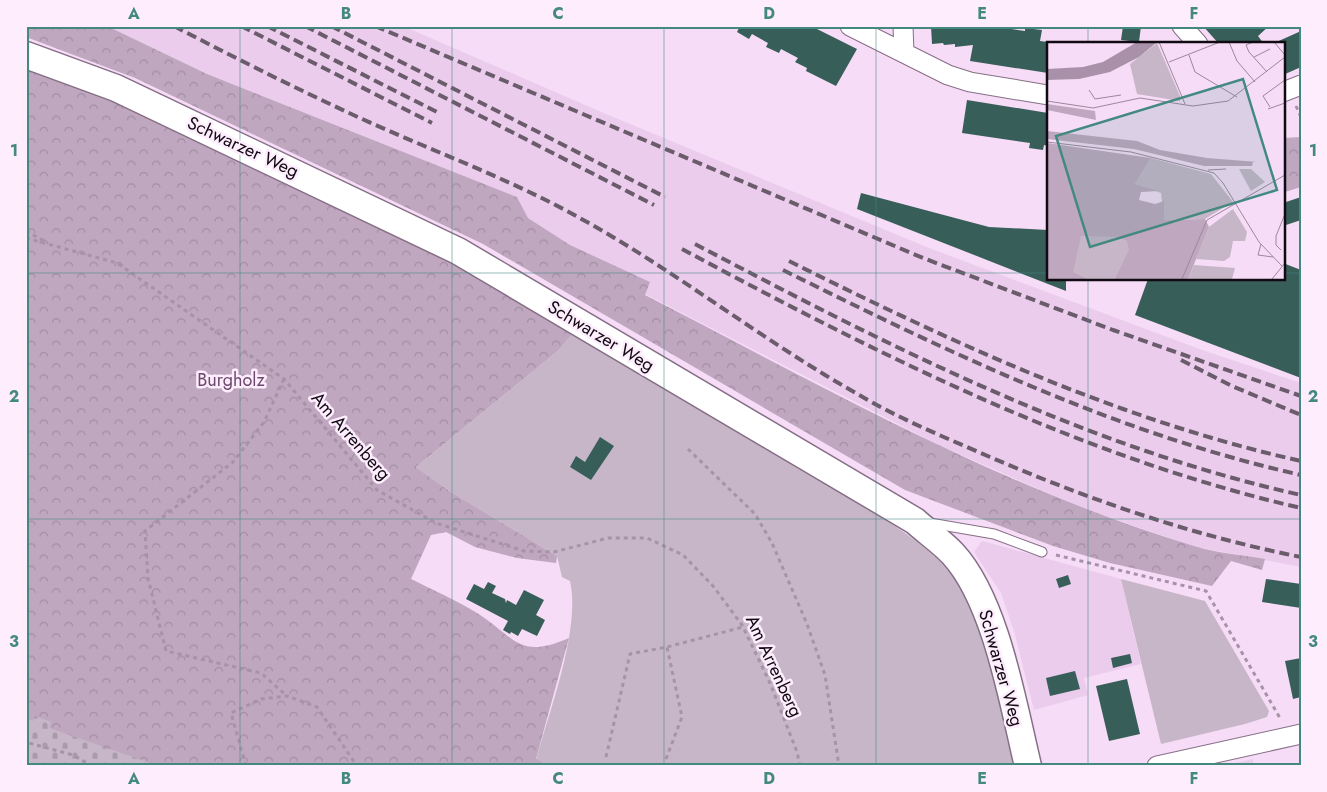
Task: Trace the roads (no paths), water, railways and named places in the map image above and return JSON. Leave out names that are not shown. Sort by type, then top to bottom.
[{"type":"street","points":[[850,26],[948,75],[970,82],[1047,95]]},
{"type":"street","points":[[903,26],[904,53]]},
{"type":"street","points":[[1182,26],[1196,42]]},
{"type":"street","name":"Schwarzer Weg","points":[[26,55],[116,88],[458,251],[915,521],[953,554],[978,592],[996,637],[1028,766]]},
{"type":"street","points":[[1284,92],[1301,85]]},
{"type":"street","points":[[1156,766],[1296,735]]},
{"type":"lane","points":[[915,521],[994,534],[1042,552]]},
{"type":"railway","points":[[174,26],[336,107],[497,177],[578,217],[648,259],[819,371],[904,419],[1028,473],[1104,502],[1221,539],[1301,557]]},
{"type":"railway","points":[[241,26],[432,123]]},
{"type":"railway","points":[[267,26],[437,112]]},
{"type":"railway","points":[[305,26],[654,205]]},
{"type":"railway","points":[[331,26],[665,197]]},
{"type":"railway","points":[[375,26],[923,258],[1113,330],[1301,396]]},
{"type":"railway","points":[[695,244],[841,320],[990,390],[1142,450],[1221,475],[1301,495]]},
{"type":"railway","points":[[682,249],[831,327],[907,364],[1060,432],[1139,461],[1219,487],[1301,508]]},
{"type":"railway","points":[[789,261],[913,321],[1039,377],[1103,402],[1168,424],[1234,444],[1301,461]]},
{"type":"railway","points":[[783,270],[972,361],[1101,414],[1233,458],[1301,475]]},
{"type":"railway","points":[[1181,360],[1232,386],[1301,415]]},
{"type":"park label","name":"Burgholz","points":[[231,380]]}]
